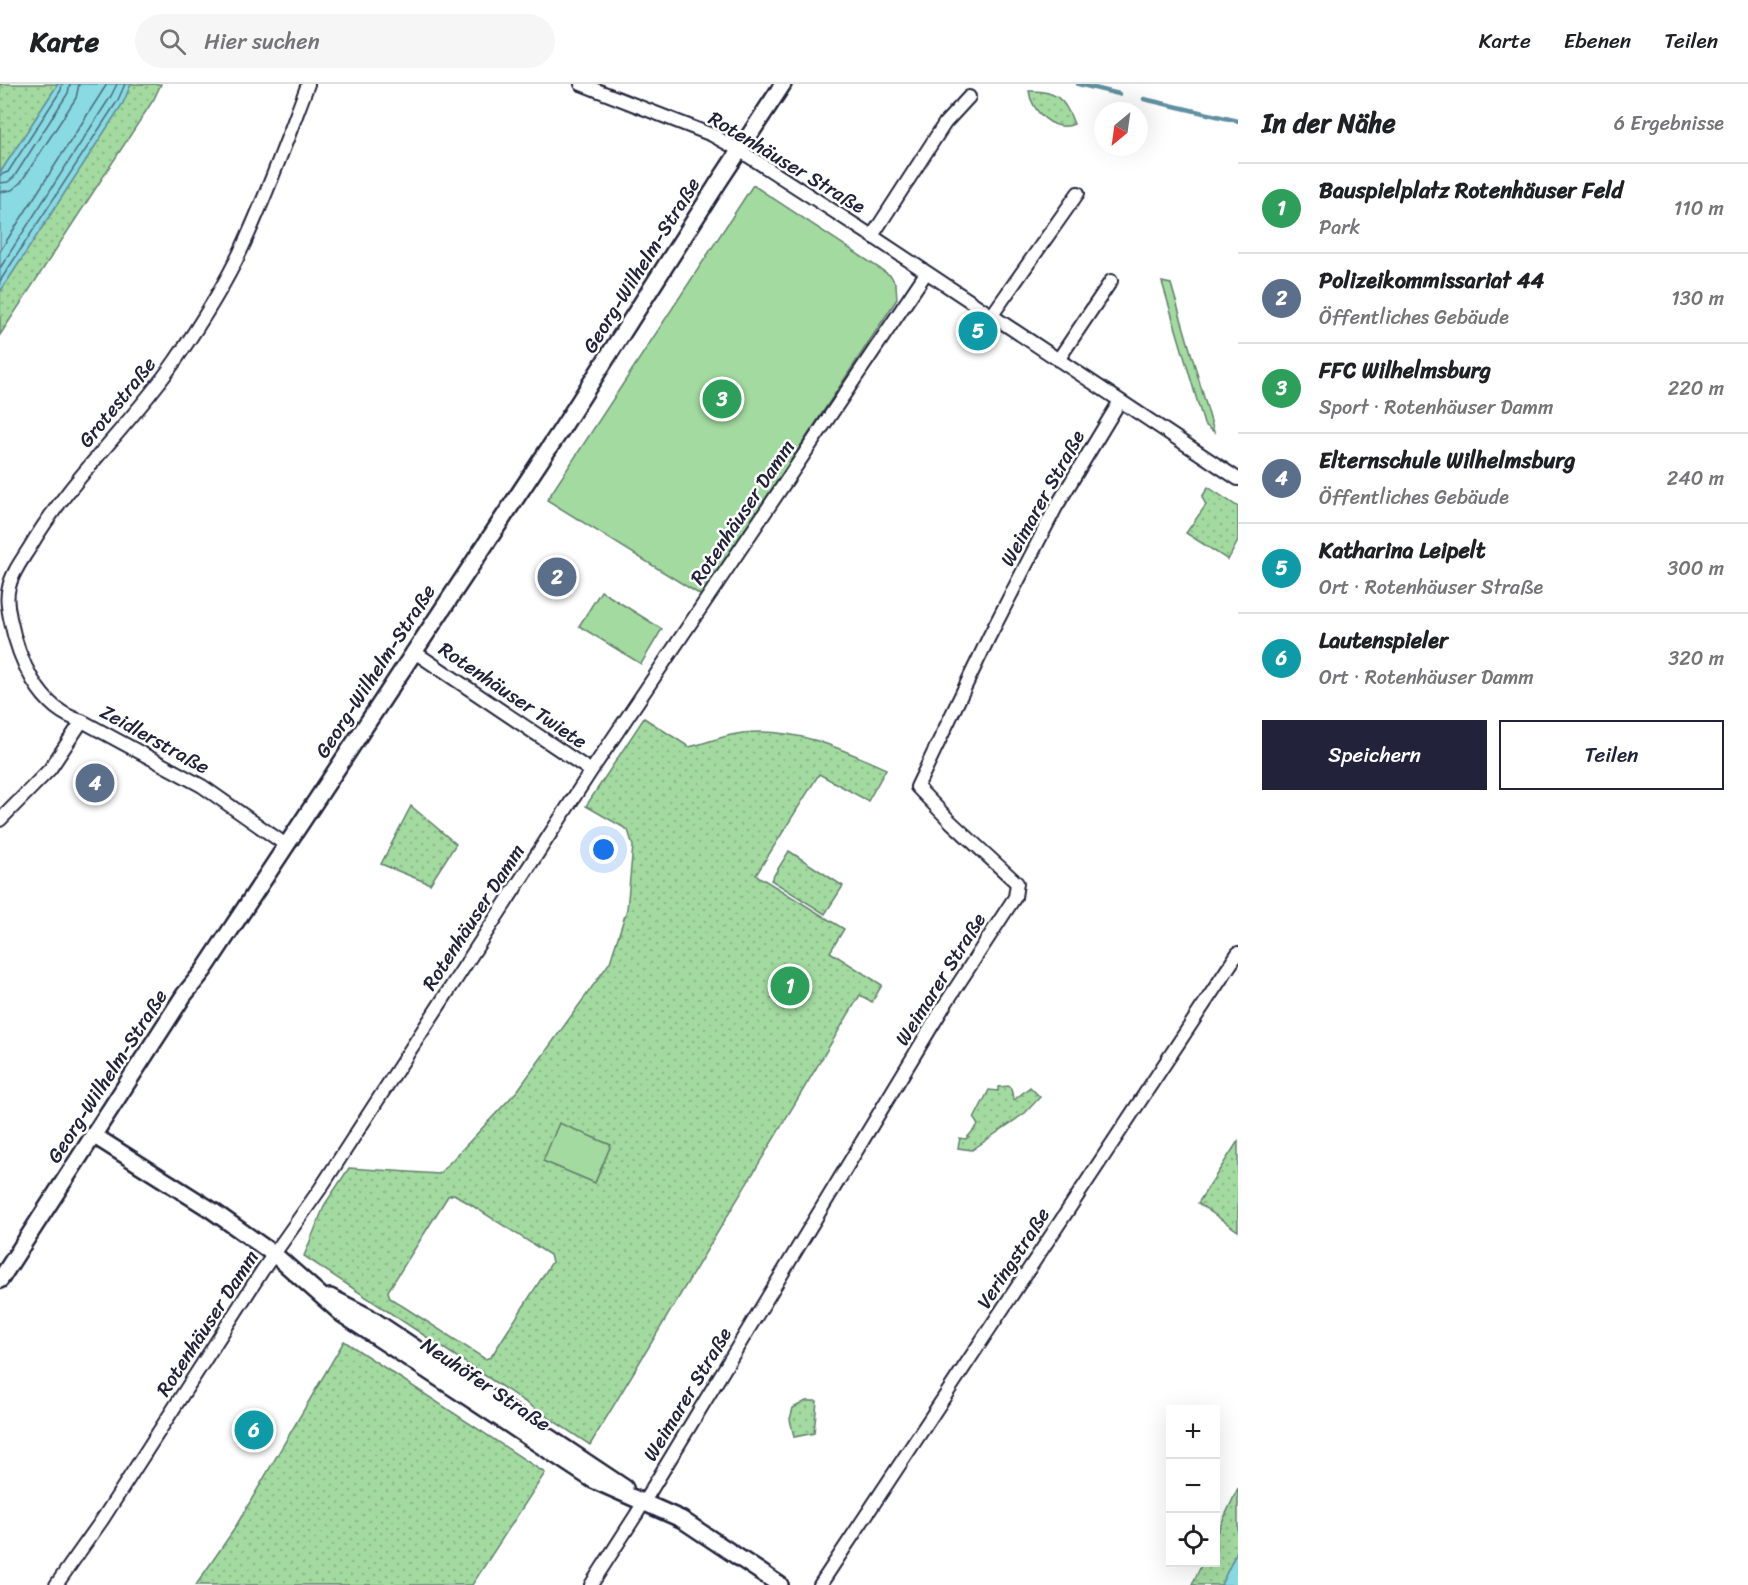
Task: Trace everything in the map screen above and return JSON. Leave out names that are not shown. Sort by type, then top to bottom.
[{"type":"street","name":"Grotestraße","points":[[82,721],[73,719],[54,707],[36,686],[15,643],[6,599],[9,585],[42,526],[165,375],[211,304],[249,233],[308,84]]},
{"type":"street","name":"Rotenhäuser Straße","points":[[581,84],[712,135],[739,150],[1238,479]]},
{"type":"street","name":"Georg-Wilhelm-Straße","points":[[0,1280],[93,1135],[561,430],[783,84]]},
{"type":"street","name":"Rotenhäuser Straße","points":[[872,236],[945,123],[969,97]]},
{"type":"street","points":[[992,315],[1078,193]]},
{"type":"street","name":"Rotenhäuser Damm","points":[[56,1585],[102,1520],[262,1271],[275,1256],[591,771],[926,273]]},
{"type":"street","points":[[1058,360],[1111,282]]},
{"type":"street","name":"Weimarer Straße","points":[[591,1585],[644,1502],[944,1006],[1015,897],[1017,883],[916,787],[1056,507],[1120,401]]},
{"type":"street","name":"Rotenhäuser Twiete","points":[[413,651],[591,771]]},
{"type":"street","name":"Zeidlerstraße","points":[[0,820],[50,769],[82,721],[202,786],[286,845]]},
{"type":"street","name":"Veringstraße","points":[[820,1585],[1238,953]]},
{"type":"street","name":"Neuhöfer Straße","points":[[93,1135],[210,1209],[275,1256],[312,1288],[369,1317],[644,1502],[681,1519],[780,1585]]},
{"type":"green space","points":[[0,84],[58,84],[0,173]]},
{"type":"green space","points":[[131,84],[161,84],[154,99],[0,335],[0,292],[123,103]]},
{"type":"green space","points":[[1029,91],[1053,94],[1063,102],[1074,124],[1059,125],[1045,118],[1034,106]]},
{"type":"green space","points":[[753,185],[891,276],[896,285],[897,299],[702,596],[547,500]]},
{"type":"green space","points":[[1162,282],[1171,284],[1214,432],[1204,424]]},
{"type":"green space","points":[[1208,487],[1238,507],[1238,541],[1228,560],[1186,533],[1206,505],[1202,497]]},
{"type":"green space","points":[[601,591],[662,629],[641,664],[579,626]]},
{"type":"green space","points":[[644,718],[689,747],[736,734],[781,733],[817,741],[886,769],[868,801],[819,774],[756,875],[844,929],[830,952],[882,985],[872,1002],[860,995],[590,1445],[304,1256],[325,1204],[349,1168],[439,1174],[518,1090],[610,962],[627,909],[633,846],[628,830],[586,806]],"holes":[[[559,1123],[611,1145],[595,1183],[543,1161]],[[454,1194],[550,1255],[552,1262],[491,1357],[485,1359],[390,1298],[388,1291],[448,1196]]]},
{"type":"green space","points":[[411,806],[456,844],[430,884],[381,864]]},
{"type":"green space","points":[[789,851],[843,886],[825,914],[771,880]]},
{"type":"green space","points":[[1010,1086],[1014,1100],[1030,1087],[1040,1097],[1025,1113],[972,1150],[958,1148],[960,1138],[966,1139],[978,1125],[974,1119],[989,1090],[998,1091],[998,1087]]},
{"type":"green space","points":[[559,1122],[611,1145],[595,1183],[542,1161]]},
{"type":"green space","points":[[1238,1141],[1238,1231],[1198,1203]]},
{"type":"green space","points":[[344,1341],[545,1473],[472,1585],[196,1585],[233,1531]]},
{"type":"green space","points":[[806,1401],[817,1401],[814,1433],[794,1437],[790,1419],[793,1408]]},
{"type":"green space","points":[[1238,1488],[1238,1549],[1221,1585],[1192,1585],[1200,1567],[1220,1567],[1220,1526]]},
{"type":"water","points":[[58,84],[131,84],[123,103],[0,292],[0,173]]},
{"type":"water","points":[[1238,1549],[1238,1585],[1221,1585]]},
{"type":"waterway","points":[[1078,84],[1119,94]]},
{"type":"waterway","points":[[1144,99],[1238,121]]},
{"type":"place","name":"Katharina Leipelt","points":[[978,331]]},
{"type":"place","name":"FFC Wilhelmsburg","points":[[722,399]]},
{"type":"place","name":"Polizeikommissariat 44","points":[[557,577]]},
{"type":"place","name":"Elternschule Wilhelmsburg","points":[[95,783]]},
{"type":"place","name":"Bauspielplatz Rotenhäuser Feld","points":[[790,986]]},
{"type":"place","name":"Lautenspieler","points":[[254,1430]]}]
